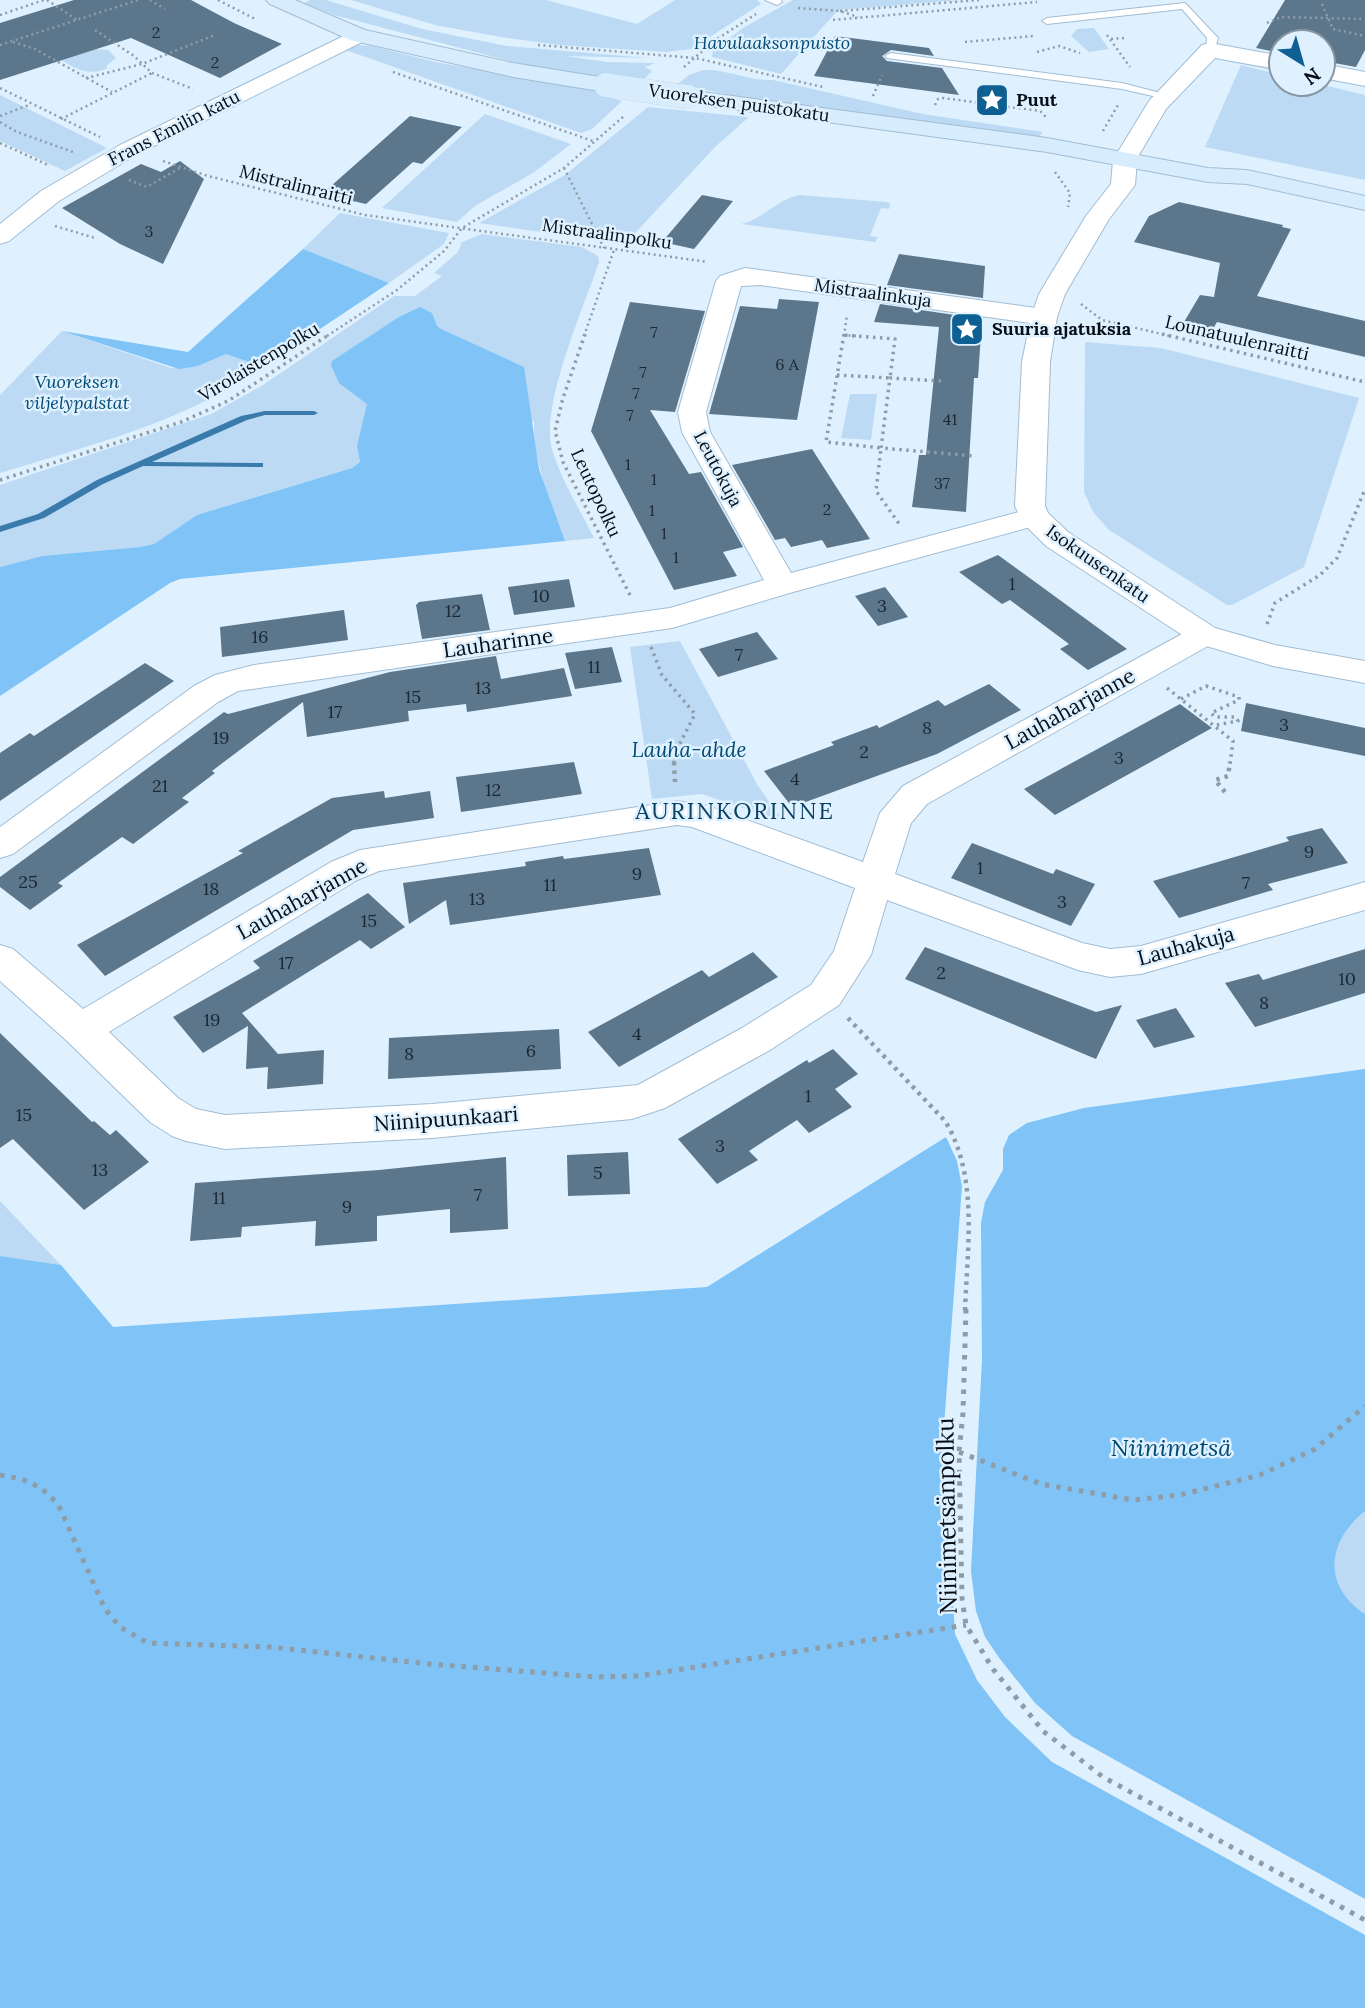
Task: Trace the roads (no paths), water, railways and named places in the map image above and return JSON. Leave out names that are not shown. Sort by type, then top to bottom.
[{"type":"main road","name":"Vuoreksen puistokatu","points":[[277,0],[358,35],[513,70],[688,97],[1051,136],[1125,160],[1208,176],[1242,187],[1365,214]]},
{"type":"main road","name":"Vuoreksen puistokatu","points":[[1208,176],[1247,177],[1365,203]]},
{"type":"street","name":"Frans Emilin katu","points":[[0,236],[79,167],[128,150],[358,35]]},
{"type":"street","points":[[1210,50],[1267,60]]},
{"type":"street","name":"Isokuusenkatu","points":[[1210,50],[1153,111],[1125,160],[1123,185],[1098,216],[1052,294],[1044,317],[1036,362],[1030,506],[1034,517],[1058,539],[1204,635],[1257,651],[1365,672]]},
{"type":"street","points":[[1337,74],[1365,79]]},
{"type":"street","name":"Mistraalinkuja","points":[[740,277],[1044,317]]},
{"type":"street","name":"Leutokuja","points":[[740,277],[729,281],[725,288],[692,412],[696,432],[782,585]]},
{"type":"street","name":"Lauharinne","points":[[0,845],[206,694],[227,683],[266,675],[644,623],[690,614],[782,585],[1034,517]]},
{"type":"street","name":"Lauhaharjanne","points":[[823,998],[849,962],[898,813],[915,795],[1204,635]]},
{"type":"street","name":"Lauhaharjanne","points":[[81,1030],[303,895],[373,859],[674,813]]},
{"type":"street","name":"Lauhakuja","points":[[674,813],[696,815],[1077,956],[1110,963],[1141,960],[1365,896]]},
{"type":"street","points":[[0,959],[81,1030]]},
{"type":"street","name":"Niinipuunkaari","points":[[81,1030],[164,1110],[186,1124],[225,1132],[432,1121],[632,1103],[651,1097],[823,998]]},
{"type":"lane","points":[[1046,19],[1185,6],[1213,38],[1210,50]]},
{"type":"lane","points":[[891,57],[1122,86],[1166,96]]},
{"type":"waterway","points":[[0,529],[41,516],[100,482],[244,418],[265,413],[314,413]]},
{"type":"waterway","points":[[144,464],[260,465]]},
{"type":"place","name":"Puut","points":[[992,100]]},
{"type":"place","name":"Suuria ajatuksia","points":[[967,329]]},
{"type":"district","name":"AURINKORINNE","points":[[735,811]]},
{"type":"park label","name":"Havulaaksonpuisto","points":[[772,43]]},
{"type":"park label","name":"Vuoreksen viljelypalstat","points":[[77,392]]},
{"type":"park label","name":"Lauha-ahde","points":[[689,750]]},
{"type":"park label","name":"Niinimetsä","points":[[1171,1448]]}]
